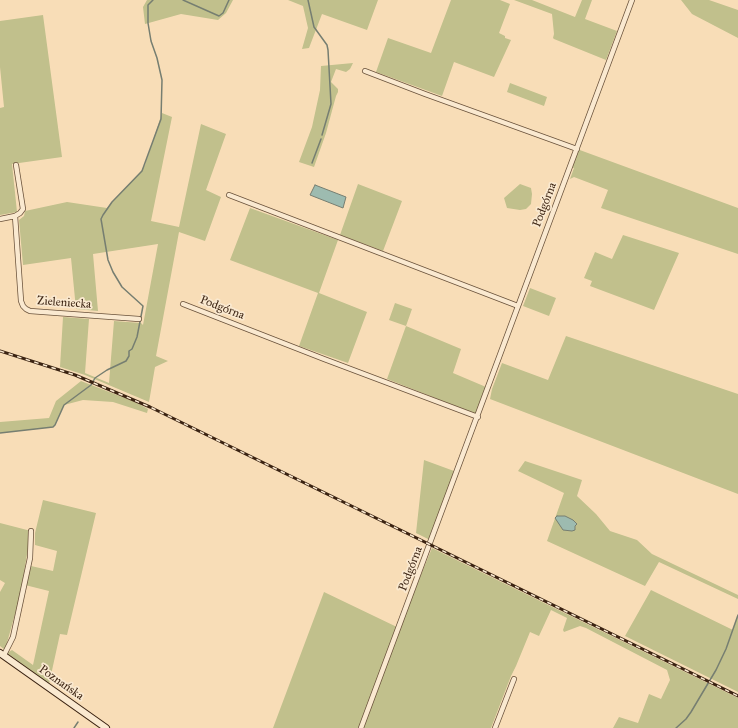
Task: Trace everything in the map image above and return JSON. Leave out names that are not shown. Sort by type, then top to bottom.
[{"type":"main road","name":"Poznańska","points":[[2,654],[106,728]]},
{"type":"street","name":"Podgórna","points":[[362,728],[632,0]]},
{"type":"street","points":[[365,71],[577,149]]},
{"type":"street","points":[[0,218],[20,214],[23,208],[16,165]]},
{"type":"street","points":[[229,195],[518,306]]},
{"type":"street","name":"Zieleniecka","points":[[15,216],[21,301],[24,308],[30,311],[139,319]]},
{"type":"street","name":"Podgórna","points":[[183,304],[478,417]]},
{"type":"street","name":"Poznańska","points":[[2,654],[13,637],[30,558],[31,531]]},
{"type":"street","points":[[495,728],[514,679]]},
{"type":"shaded area","points":[[147,0],[233,0],[226,13],[218,20],[181,14],[145,24],[143,7]]},
{"type":"shaded area","points":[[288,0],[378,0],[367,30],[322,14],[309,48],[302,49],[308,28],[303,6]]},
{"type":"shaded area","points":[[451,0],[500,0],[510,4],[499,33],[505,36],[505,38],[511,40],[494,77],[454,62],[442,96],[376,72],[388,38],[431,53]]},
{"type":"shaded area","points":[[514,0],[532,0],[575,17],[582,0],[592,0],[585,19],[617,31],[606,60],[554,39],[552,14]]},
{"type":"shaded area","points":[[681,0],[709,0],[738,10],[738,38],[692,14]]},
{"type":"shaded area","points":[[43,15],[62,157],[12,164],[17,212],[0,215],[0,108],[4,107],[0,67],[0,21]]},
{"type":"shaded area","points":[[353,63],[350,69],[346,72],[336,69],[331,82],[338,89],[338,92],[314,167],[299,162],[312,127],[320,90],[321,66]]},
{"type":"shaded area","points":[[510,83],[547,97],[544,106],[507,92]]},
{"type":"shaded area","points":[[162,113],[172,117],[151,221],[179,227],[201,124],[226,134],[206,190],[221,197],[205,241],[179,232],[156,356],[168,361],[155,367],[149,402],[85,375],[60,367],[63,317],[89,319],[85,373],[109,383],[114,321],[141,323],[143,325],[158,244],[93,254],[98,311],[76,309],[71,258],[23,265],[19,220],[24,216],[25,211],[67,202],[107,208],[145,165]]},
{"type":"shaded area","points":[[577,149],[738,208],[738,254],[601,208],[608,190],[574,177],[570,179],[574,168],[570,167]]},
{"type":"shaded area","points":[[358,184],[402,201],[383,251],[340,235]]},
{"type":"shaded area","points":[[520,184],[531,188],[531,204],[526,209],[520,210],[507,208],[504,198]]},
{"type":"shaded area","points":[[250,208],[338,240],[319,293],[367,312],[348,363],[299,346],[318,293],[230,260]]},
{"type":"shaded area","points":[[623,235],[679,253],[654,310],[590,286],[592,281],[584,278],[595,252],[612,259]]},
{"type":"shaded area","points":[[530,288],[556,298],[549,316],[523,306]]},
{"type":"shaded area","points":[[395,303],[412,309],[406,326],[389,320]]},
{"type":"shaded area","points":[[406,326],[461,349],[453,373],[486,387],[476,414],[387,379]]},
{"type":"shaded area","points":[[566,336],[738,394],[738,494],[490,399],[492,389],[502,363],[548,380]]},
{"type":"shaded area","points":[[81,381],[135,402],[148,409],[147,413],[113,402],[83,400],[64,405],[53,427],[0,433],[0,422],[49,418],[56,401]]},
{"type":"shaded area","points":[[424,460],[454,471],[430,540],[416,533]]},
{"type":"shaded area","points":[[525,461],[582,480],[577,496],[596,514],[610,531],[637,540],[652,554],[738,595],[738,599],[659,562],[645,586],[547,541],[564,493],[518,471]]},
{"type":"shaded area","points":[[43,500],[96,513],[67,635],[60,634],[49,684],[7,653],[12,650],[33,665],[49,591],[25,585],[31,566],[53,571],[57,551],[35,545],[35,533]]},
{"type":"shaded area","points":[[0,523],[31,531],[20,596],[5,650],[0,646],[0,592],[5,583],[0,580]]},
{"type":"shaded area","points":[[432,548],[738,698],[738,728],[613,728],[619,717],[638,723],[649,694],[661,699],[670,680],[667,670],[586,628],[580,626],[564,632],[563,630],[567,618],[551,610],[539,636],[530,632],[491,728],[273,728],[324,592],[399,628]]},
{"type":"shaded area","points":[[651,590],[733,630],[738,615],[738,692],[625,636]]},
{"type":"water","points":[[315,185],[346,197],[343,208],[310,195]]},
{"type":"water","points":[[557,516],[565,516],[573,520],[577,524],[575,526],[575,530],[563,530],[555,518]]},
{"type":"waterway","points":[[0,433],[53,427],[64,405],[91,385],[95,378],[107,370],[126,361],[129,356],[129,351],[132,349],[137,337],[143,306],[122,287],[113,272],[108,260],[101,219],[112,202],[142,171],[161,119],[162,80],[151,41],[148,23],[148,5],[153,0]]},
{"type":"waterway","points":[[183,0],[219,16],[223,13],[229,0]]},
{"type":"waterway","points":[[308,0],[314,27],[327,45],[328,50],[331,104],[322,135]]},
{"type":"waterway","points":[[312,163],[321,139]]},
{"type":"waterway","points":[[676,728],[691,712],[716,670],[726,649],[738,615]]},
{"type":"waterway","points":[[74,728],[78,722]]},
{"type":"railway","points":[[0,351],[75,375],[150,407],[738,696]]}]
